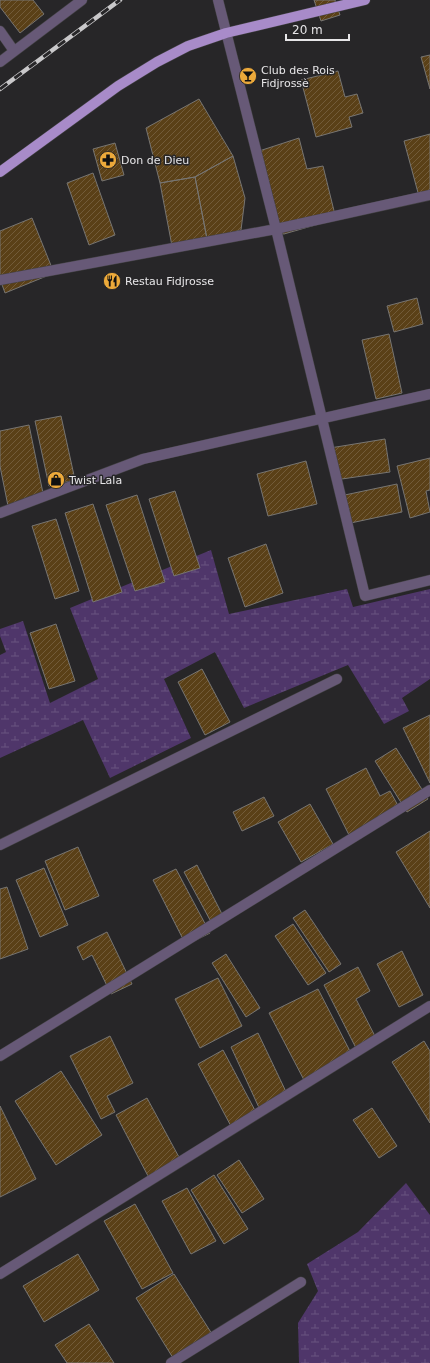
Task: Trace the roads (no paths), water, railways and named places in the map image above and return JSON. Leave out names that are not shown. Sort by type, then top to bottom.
[{"type":"main road","points":[[0,172],[118,86],[156,62],[188,46],[226,33],[365,0]]},
{"type":"street","points":[[0,62],[82,0]]},
{"type":"street","points":[[218,0],[276,229],[365,596],[430,580]]},
{"type":"street","points":[[0,31],[14,51]]},
{"type":"street","points":[[0,280],[276,229],[430,195]]},
{"type":"street","points":[[0,514],[143,459],[430,394]]},
{"type":"street","points":[[0,845],[337,679]]},
{"type":"street","points":[[1,1053],[430,790]]},
{"type":"street","points":[[0,1274],[430,1006]]},
{"type":"street","points":[[171,1363],[301,1282]]},
{"type":"railway","points":[[0,89],[120,0]]},
{"type":"place","name":"Club des Rois Fidjrossè","points":[[248,76]]},
{"type":"place","name":"Don de Dieu","points":[[108,160]]},
{"type":"place","name":"Restau Fidjrosse","points":[[112,281]]},
{"type":"place","name":"Twist Lala","points":[[56,480]]}]
